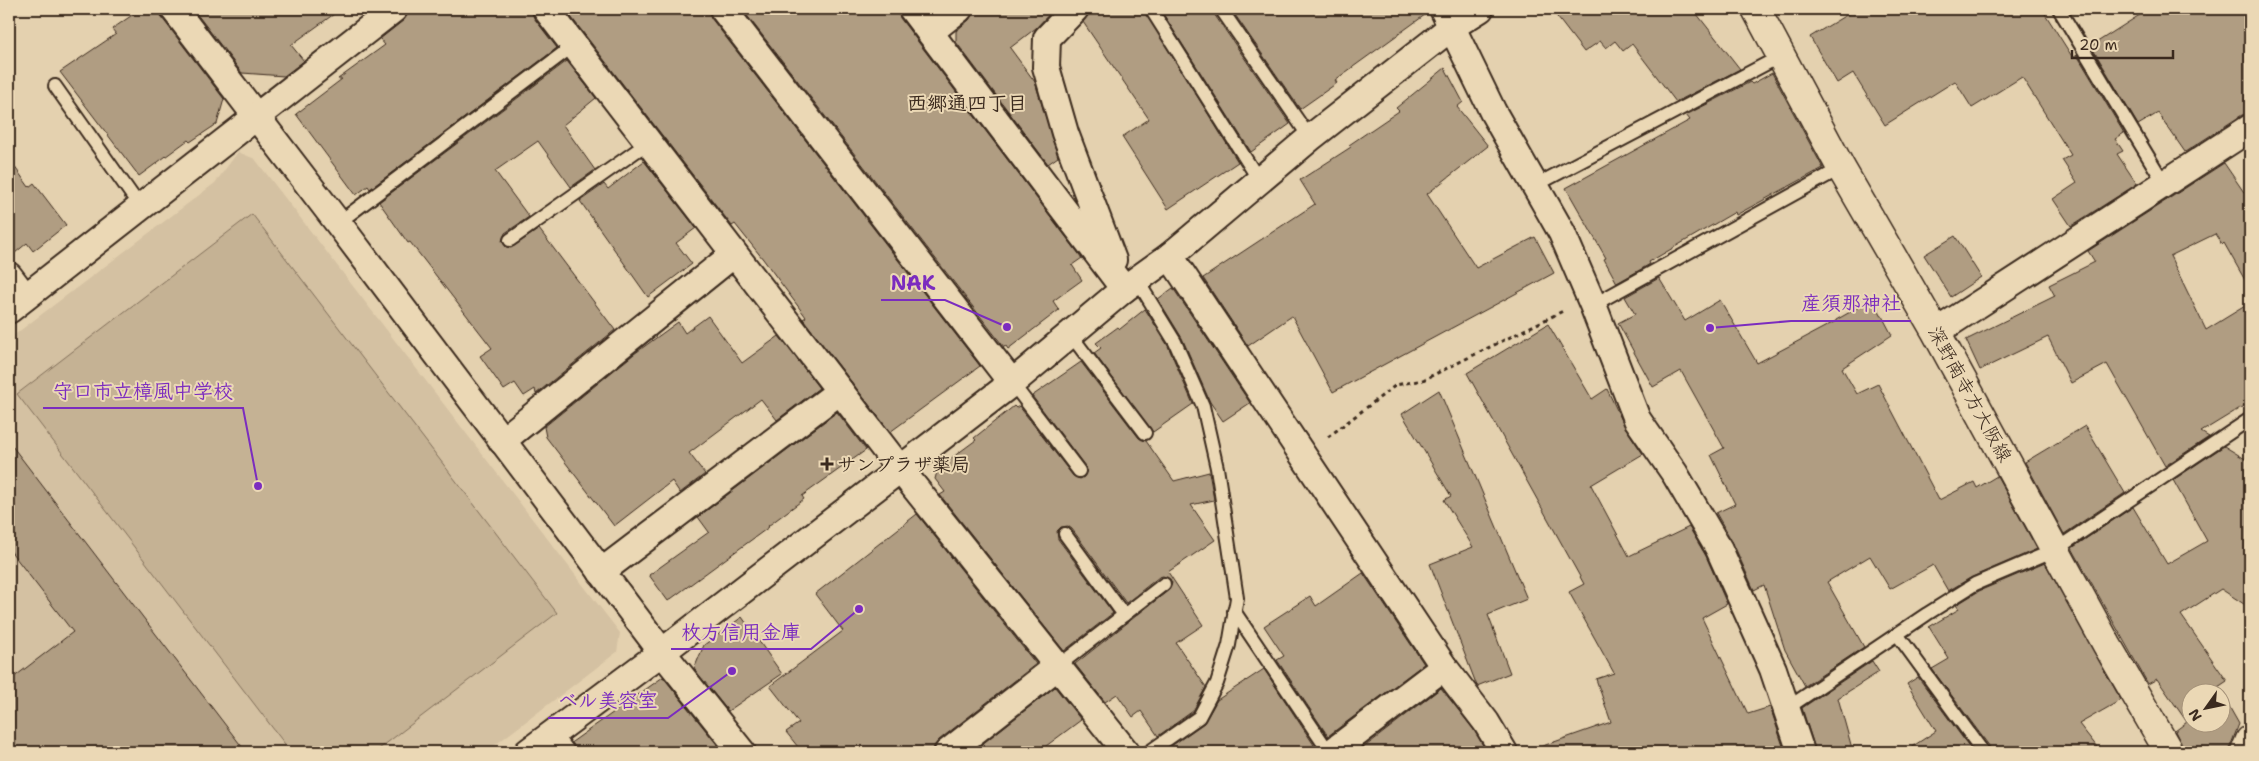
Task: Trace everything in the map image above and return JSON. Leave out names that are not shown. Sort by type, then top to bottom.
[{"type":"main road","name":"深野南寺方大阪線","points":[[1756,9],[1841,168],[1936,332],[2055,550],[2169,752]]},
{"type":"main road","points":[[2245,752],[2250,740]]},
{"type":"street","points":[[174,9],[662,652],[742,752]]},
{"type":"street","points":[[9,276],[17,304],[394,9]]},
{"type":"street","points":[[546,9],[900,469],[1058,666],[1119,750]]},
{"type":"street","points":[[723,9],[1012,383]]},
{"type":"street","points":[[912,9],[1130,284]]},
{"type":"street","points":[[930,32],[959,9]]},
{"type":"street","points":[[1075,9],[1047,38],[1046,67],[1065,132],[1130,284]]},
{"type":"street","points":[[528,752],[562,742],[662,652],[1012,383],[1130,284],[1170,256],[1448,18],[1480,9]]},
{"type":"street","points":[[1448,18],[1492,112],[1536,185],[1562,233],[1637,419],[1675,474],[1719,549],[1773,669],[1801,752]]},
{"type":"street","points":[[1936,332],[2250,128]]},
{"type":"street","points":[[502,441],[734,254]]},
{"type":"street","points":[[1170,256],[1444,667],[1486,722],[1504,752]]},
{"type":"street","points":[[601,572],[840,391]]},
{"type":"street","points":[[948,752],[1058,666]]},
{"type":"street","points":[[1330,752],[1444,667]]},
{"type":"lane","points":[[1151,9],[1259,180]]},
{"type":"lane","points":[[1221,9],[1310,138]]},
{"type":"lane","points":[[2059,9],[2164,183]]},
{"type":"lane","points":[[338,223],[574,45]]},
{"type":"lane","points":[[1536,185],[1781,56]]},
{"type":"lane","points":[[55,86],[140,208]]},
{"type":"lane","points":[[510,240],[649,142]]},
{"type":"lane","points":[[1591,301],[1841,168]]},
{"type":"lane","points":[[1130,284],[1175,342],[1203,406],[1228,537],[1236,598],[1229,645],[1218,682],[1199,717],[1149,752]]},
{"type":"lane","points":[[1070,334],[1145,433]]},
{"type":"lane","points":[[1012,383],[1078,471]]},
{"type":"lane","points":[[1786,710],[1897,634],[1975,584],[2055,550],[2250,419]]},
{"type":"lane","points":[[1065,534],[1124,615]]},
{"type":"lane","points":[[1058,666],[1164,584]]},
{"type":"lane","points":[[1234,611],[1330,752]]},
{"type":"lane","points":[[1897,634],[1983,752]]},
{"type":"path","points":[[1304,456],[1396,384],[1422,380],[1591,301]]},
{"type":"shaded area","points":[[238,152],[255,159],[620,633],[617,652],[486,752],[9,752],[9,339],[215,183]]},
{"type":"shaded area","points":[[252,214],[557,613],[375,752],[291,752],[17,394]]},
{"type":"building","points":[[141,9],[159,9],[162,18],[224,99],[217,124],[190,142],[188,140],[139,176],[60,72],[116,34],[112,29]]},
{"type":"building","points":[[193,9],[341,9],[291,45],[304,61],[284,76],[242,73]]},
{"type":"building","points":[[409,9],[531,9],[534,18],[557,48],[370,189],[368,186],[356,195],[296,114],[342,79],[338,79],[385,45],[380,39],[404,20]]},
{"type":"building","points":[[565,9],[708,9],[711,18],[980,366],[890,432],[803,319],[806,317],[763,259],[735,224],[732,226]]},
{"type":"building","points":[[742,9],[897,9],[900,18],[1082,258],[1072,265],[1082,280],[1053,301],[1059,310],[1008,349],[1006,346],[1004,347]]},
{"type":"building","points":[[974,9],[1054,9],[1036,28],[1010,48],[1035,82],[1058,157],[1048,164],[956,42],[956,31],[969,20]]},
{"type":"building","points":[[1090,9],[1143,9],[1238,162],[1168,209],[1122,137],[1149,119],[1083,22]]},
{"type":"building","points":[[1160,9],[1213,9],[1214,14],[1290,124],[1251,152]]},
{"type":"building","points":[[1231,9],[1428,9],[1429,12],[1335,80],[1337,83],[1300,109]]},
{"type":"building","points":[[1551,9],[1693,9],[1740,69],[1676,102],[1632,44],[1623,51],[1615,41],[1606,48],[1600,41],[1584,52]]},
{"type":"building","points":[[1856,9],[2042,9],[2073,58],[2077,55],[2124,133],[2115,139],[2123,151],[2117,154],[2137,184],[2071,226],[2053,199],[2077,183],[2062,160],[2071,155],[2022,77],[1972,108],[1955,81],[1885,125],[1853,73],[1837,83],[1810,37]]},
{"type":"building","points":[[2149,9],[2250,9],[2250,113],[2242,115],[2185,152],[2158,113],[2138,125],[2091,46]]},
{"type":"building","points":[[567,61],[596,98],[563,125],[595,170],[571,187],[538,141],[495,171],[529,217],[505,233],[502,241],[506,247],[511,248],[539,229],[615,330],[536,394],[535,389],[524,396],[515,383],[504,390],[480,356],[492,348],[410,242],[408,243],[379,202]]},
{"type":"building","points":[[1445,68],[1463,102],[1457,107],[1488,146],[1427,194],[1476,268],[1535,237],[1554,273],[1333,392],[1292,316],[1248,346],[1203,278],[1315,204],[1300,180],[1351,147],[1349,145],[1399,111],[1396,108]]},
{"type":"building","points":[[1772,73],[1823,168],[1736,215],[1735,212],[1617,283],[1604,259],[1606,258],[1566,188],[1690,120],[1686,115],[1750,82],[1752,84]]},
{"type":"building","points":[[9,159],[29,187],[34,183],[66,225],[33,251],[27,243],[9,258]]},
{"type":"building","points":[[644,161],[696,228],[676,243],[692,264],[648,297],[580,201],[604,184],[608,189]]},
{"type":"building","points":[[2224,163],[2250,201],[2250,289],[2224,243],[2222,245],[2215,234],[2170,256],[2206,330],[2250,303],[2250,402],[2201,432],[2209,437],[2165,466],[2107,364],[2071,383],[2048,337],[1980,370],[1966,340],[2055,296],[2049,285],[2095,262],[2088,251]]},
{"type":"building","points":[[1955,236],[1981,277],[1951,297],[1924,255]]},
{"type":"building","points":[[1659,278],[1685,321],[1720,300],[1757,363],[1873,299],[1892,335],[1842,368],[1857,394],[1878,384],[1939,500],[1974,482],[1977,488],[1997,476],[2037,549],[1972,577],[1948,591],[1933,565],[1890,589],[1870,556],[1827,582],[1864,647],[1805,686],[1785,650],[1764,585],[1754,590],[1733,543],[1716,513],[1735,504],[1711,455],[1724,448],[1681,371],[1653,387],[1618,323],[1635,314],[1625,297]]},
{"type":"building","points":[[1173,288],[1250,403],[1223,421],[1210,402],[1182,338],[1158,299]]},
{"type":"building","points":[[1145,309],[1168,346],[1193,404],[1153,432],[1094,353],[1101,348],[1096,343],[1118,327],[1120,329]]},
{"type":"building","points":[[708,316],[742,363],[779,336],[819,388],[777,420],[761,399],[689,453],[705,474],[680,493],[672,481],[614,526],[546,437],[544,427],[634,354],[678,322],[685,333]]},
{"type":"building","points":[[1548,324],[1592,399],[1607,389],[1625,427],[1643,454],[1591,485],[1629,556],[1689,527],[1706,556],[1727,604],[1702,618],[1748,714],[1770,707],[1785,752],[1537,752],[1537,748],[1611,722],[1596,679],[1614,673],[1569,592],[1584,584],[1467,373]]},
{"type":"building","points":[[1081,362],[1139,438],[1146,441],[1174,481],[1209,472],[1214,500],[1191,505],[1215,540],[1168,572],[1203,625],[1176,643],[1206,687],[1193,711],[1158,736],[1141,711],[1133,717],[1117,694],[1105,702],[1075,664],[1169,590],[1172,583],[1170,579],[1163,576],[1159,577],[1126,603],[1072,529],[1068,526],[1061,527],[1057,531],[1058,539],[1113,613],[1064,651],[940,495],[945,492],[935,479],[938,468],[976,440],[974,438],[1014,406],[1016,408],[1019,406],[1073,476],[1080,479],[1084,477],[1087,470],[1085,466],[1032,396]]},
{"type":"building","points":[[1439,390],[1527,599],[1488,615],[1510,673],[1477,686],[1430,564],[1473,547],[1444,500],[1451,496],[1402,414]]},
{"type":"building","points":[[837,412],[866,450],[802,496],[804,499],[769,527],[668,601],[649,575],[709,532],[698,517]]},
{"type":"building","points":[[2085,426],[2125,493],[2064,534],[2025,462]]},
{"type":"building","points":[[9,442],[246,752],[9,752],[9,681],[73,632],[9,549]]},
{"type":"building","points":[[2224,446],[2250,462],[2250,608],[2221,589],[2181,615],[2227,681],[2222,684],[2182,684],[2182,715],[2157,679],[2148,684],[2072,548],[2133,507],[2167,564],[2207,541],[2173,480]]},
{"type":"building","points":[[917,514],[1036,664],[939,740],[934,746],[933,752],[802,752],[786,732],[799,723],[770,686],[843,631],[815,594]]},
{"type":"building","points":[[2045,563],[2121,700],[2079,724],[2101,752],[1991,752],[1990,747],[1932,669],[1949,659],[1929,627],[1959,609],[1956,605],[1979,591]]},
{"type":"building","points":[[1363,573],[1424,664],[1328,736],[1277,660],[1284,656],[1264,626],[1310,596],[1316,606]]},
{"type":"building","points":[[742,617],[782,674],[728,711],[694,669],[704,645]]},
{"type":"building","points":[[1872,661],[1879,672],[1838,698],[1853,752],[1816,752],[1802,708]]},
{"type":"building","points":[[1264,669],[1314,745],[1302,752],[1169,752],[1167,749],[1204,723],[1217,700]]},
{"type":"building","points":[[663,677],[723,752],[577,752],[572,742]]},
{"type":"building","points":[[1918,677],[1973,752],[1904,752],[1936,731],[1907,684]]},
{"type":"building","points":[[1055,687],[1081,720],[1038,752],[972,752]]},
{"type":"building","points":[[1441,688],[1474,730],[1487,752],[1358,752]]},
{"type":"building","points":[[2232,712],[2239,724],[2228,752],[2185,752],[2175,731],[2182,726],[2182,734],[2232,734]]},
{"type":"place","name":"NAK","points":[[1007,327]]},
{"type":"place","name":"産須那神社","points":[[1710,328]]},
{"type":"place","name":"サンプラザ薬局","points":[[827,464]]},
{"type":"place","name":"守口市立樟風中学校","points":[[258,486]]},
{"type":"place","name":"枚方信用金庫","points":[[859,609]]},
{"type":"place","name":"ベル美容室","points":[[732,671]]},
{"type":"district","name":"西郷通四丁目","points":[[967,103]]}]
